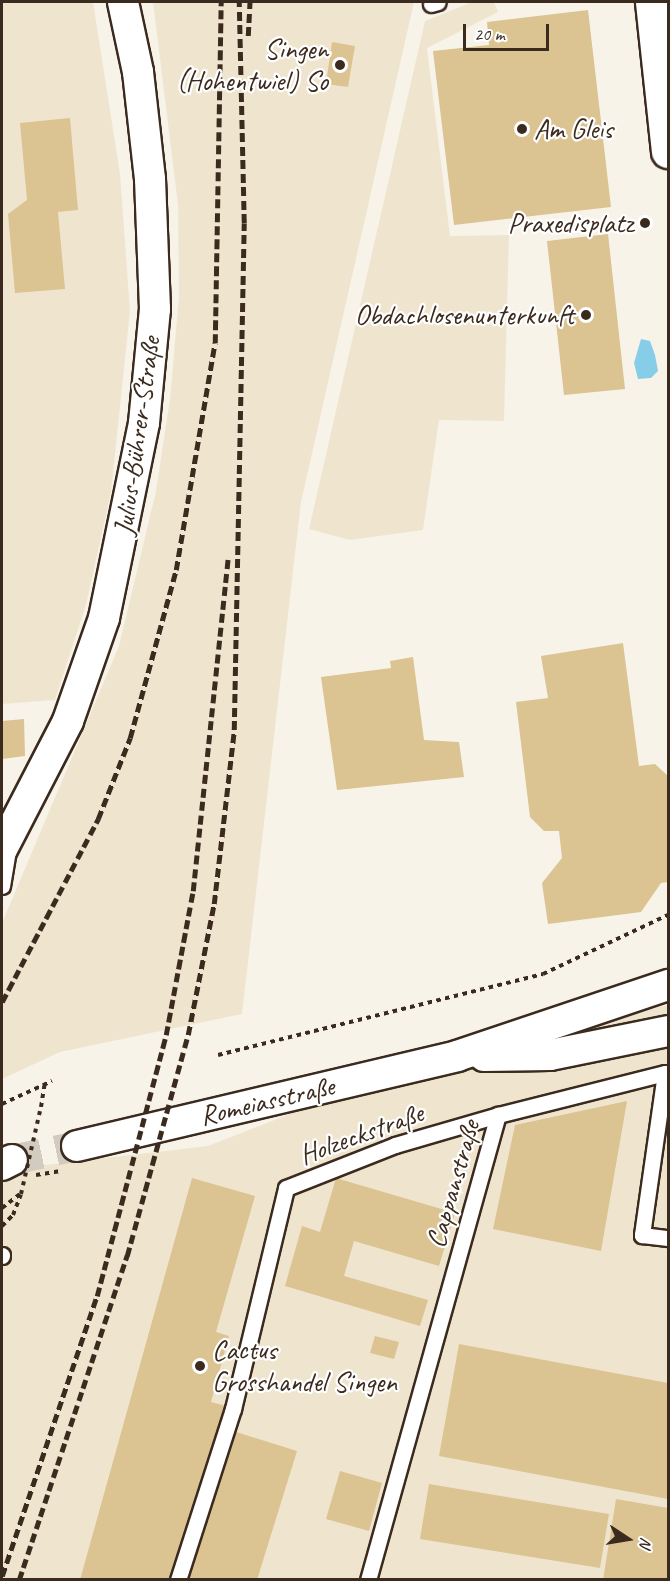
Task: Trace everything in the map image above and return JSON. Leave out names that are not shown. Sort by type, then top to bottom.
[{"type":"street","name":"Julius-Bührer-Straße","points":[[6,842],[68,722],[104,618],[144,423],[155,309],[150,178],[138,72],[123,2]]},
{"type":"street","points":[[652,2],[669,151]]},
{"type":"street","name":"Romeiasstraße","points":[[77,1146],[457,1056],[669,985]]},
{"type":"street","name":"Romeiasstraße","points":[[457,1056],[550,1055],[669,1031]]},
{"type":"lane","points":[[2,886],[6,842]]},
{"type":"lane","name":"Cappanstraße","points":[[368,1580],[498,1115],[665,1073],[642,1234],[669,1239]]},
{"type":"lane","name":"Holzeckstraße","points":[[178,1580],[233,1409],[286,1188],[395,1145],[498,1115]]},
{"type":"path","points":[[218,1054],[543,974],[669,915]]},
{"type":"path","points":[[2,1104],[45,1082],[52,1081]]},
{"type":"path","points":[[2,1226],[14,1215],[21,1194],[45,1082]]},
{"type":"path","points":[[2,1208],[21,1194]]},
{"type":"shaded area","points":[[2,2],[93,2],[120,174],[130,311],[111,492],[86,605],[55,700],[2,704]]},
{"type":"shaded area","points":[[153,2],[414,2],[301,502],[242,1014],[60,1052],[2,1079],[2,923],[119,646],[156,491],[170,399],[179,296],[178,205]]},
{"type":"shaded area","points":[[472,2],[494,2],[498,12],[427,48],[450,236],[509,235],[504,421],[439,420],[423,530],[350,540],[309,529],[425,21]]},
{"type":"shaded area","points":[[668,1005],[668,1579],[2,1579],[2,1170],[208,1146],[413,1066]]},
{"type":"water","points":[[641,339],[650,341],[655,355],[658,371],[651,378],[638,379],[634,363]]},
{"type":"building","name":"Am Gleis","points":[[588,10],[611,207],[454,225],[433,51],[489,45],[487,22]]},
{"type":"building","name":"Singen (Hohentwiel) So","points":[[332,42],[355,46],[348,87],[326,84]]},
{"type":"building","points":[[70,118],[78,210],[58,212],[65,289],[15,293],[8,214],[27,200],[20,123]]},
{"type":"building","name":"Obdachlosenunterkunft","points":[[608,234],[625,389],[564,395],[547,241]]},
{"type":"building","points":[[623,643],[639,766],[655,764],[668,776],[668,882],[661,883],[641,912],[548,924],[542,883],[562,858],[559,831],[544,831],[530,817],[516,702],[548,698],[541,656]]},
{"type":"building","points":[[413,657],[424,740],[459,742],[464,777],[337,790],[321,677],[391,668],[390,661]]},
{"type":"building","points":[[24,719],[25,756],[2,759],[2,721]]},
{"type":"building","points":[[627,1101],[601,1251],[493,1229],[515,1125]]},
{"type":"building","points":[[192,1178],[255,1196],[216,1332],[229,1336],[211,1402],[226,1406],[169,1580],[80,1580]]},
{"type":"building","points":[[336,1178],[455,1213],[439,1266],[354,1241],[344,1276],[428,1300],[420,1326],[285,1286],[302,1226],[320,1232]]},
{"type":"building","points":[[375,1336],[399,1342],[394,1359],[370,1353]]},
{"type":"building","points":[[459,1344],[668,1383],[668,1499],[439,1456]]},
{"type":"building","points":[[233,1431],[297,1451],[257,1580],[187,1580]]},
{"type":"building","points":[[340,1471],[382,1483],[369,1531],[326,1519]]},
{"type":"building","points":[[429,1484],[609,1514],[600,1568],[420,1539]]},
{"type":"building","points":[[616,1499],[668,1508],[667,1580],[603,1580]]},
{"type":"tunnel","points":[[12,1160],[77,1146]]},
{"type":"railway","points":[[2,1002],[98,819],[130,738],[176,570],[215,343],[221,2]]},
{"type":"railway","points":[[19,1580],[127,1256],[188,1035],[214,904],[234,730],[244,223],[239,2]]},
{"type":"railway","points":[[248,36],[250,2]]},
{"type":"railway","points":[[2,1576],[97,1296],[166,1035],[193,891],[228,560]]},
{"type":"place","name":"Singen (Hohentwiel) So","points":[[340,65]]},
{"type":"place","name":"Am Gleis","points":[[522,129]]},
{"type":"place","name":"Praxedisplatz","points":[[645,223]]},
{"type":"place","name":"Obdachlosenunterkunft","points":[[586,315]]},
{"type":"place","name":"Cactus Grosshandel Singen","points":[[200,1366]]}]
